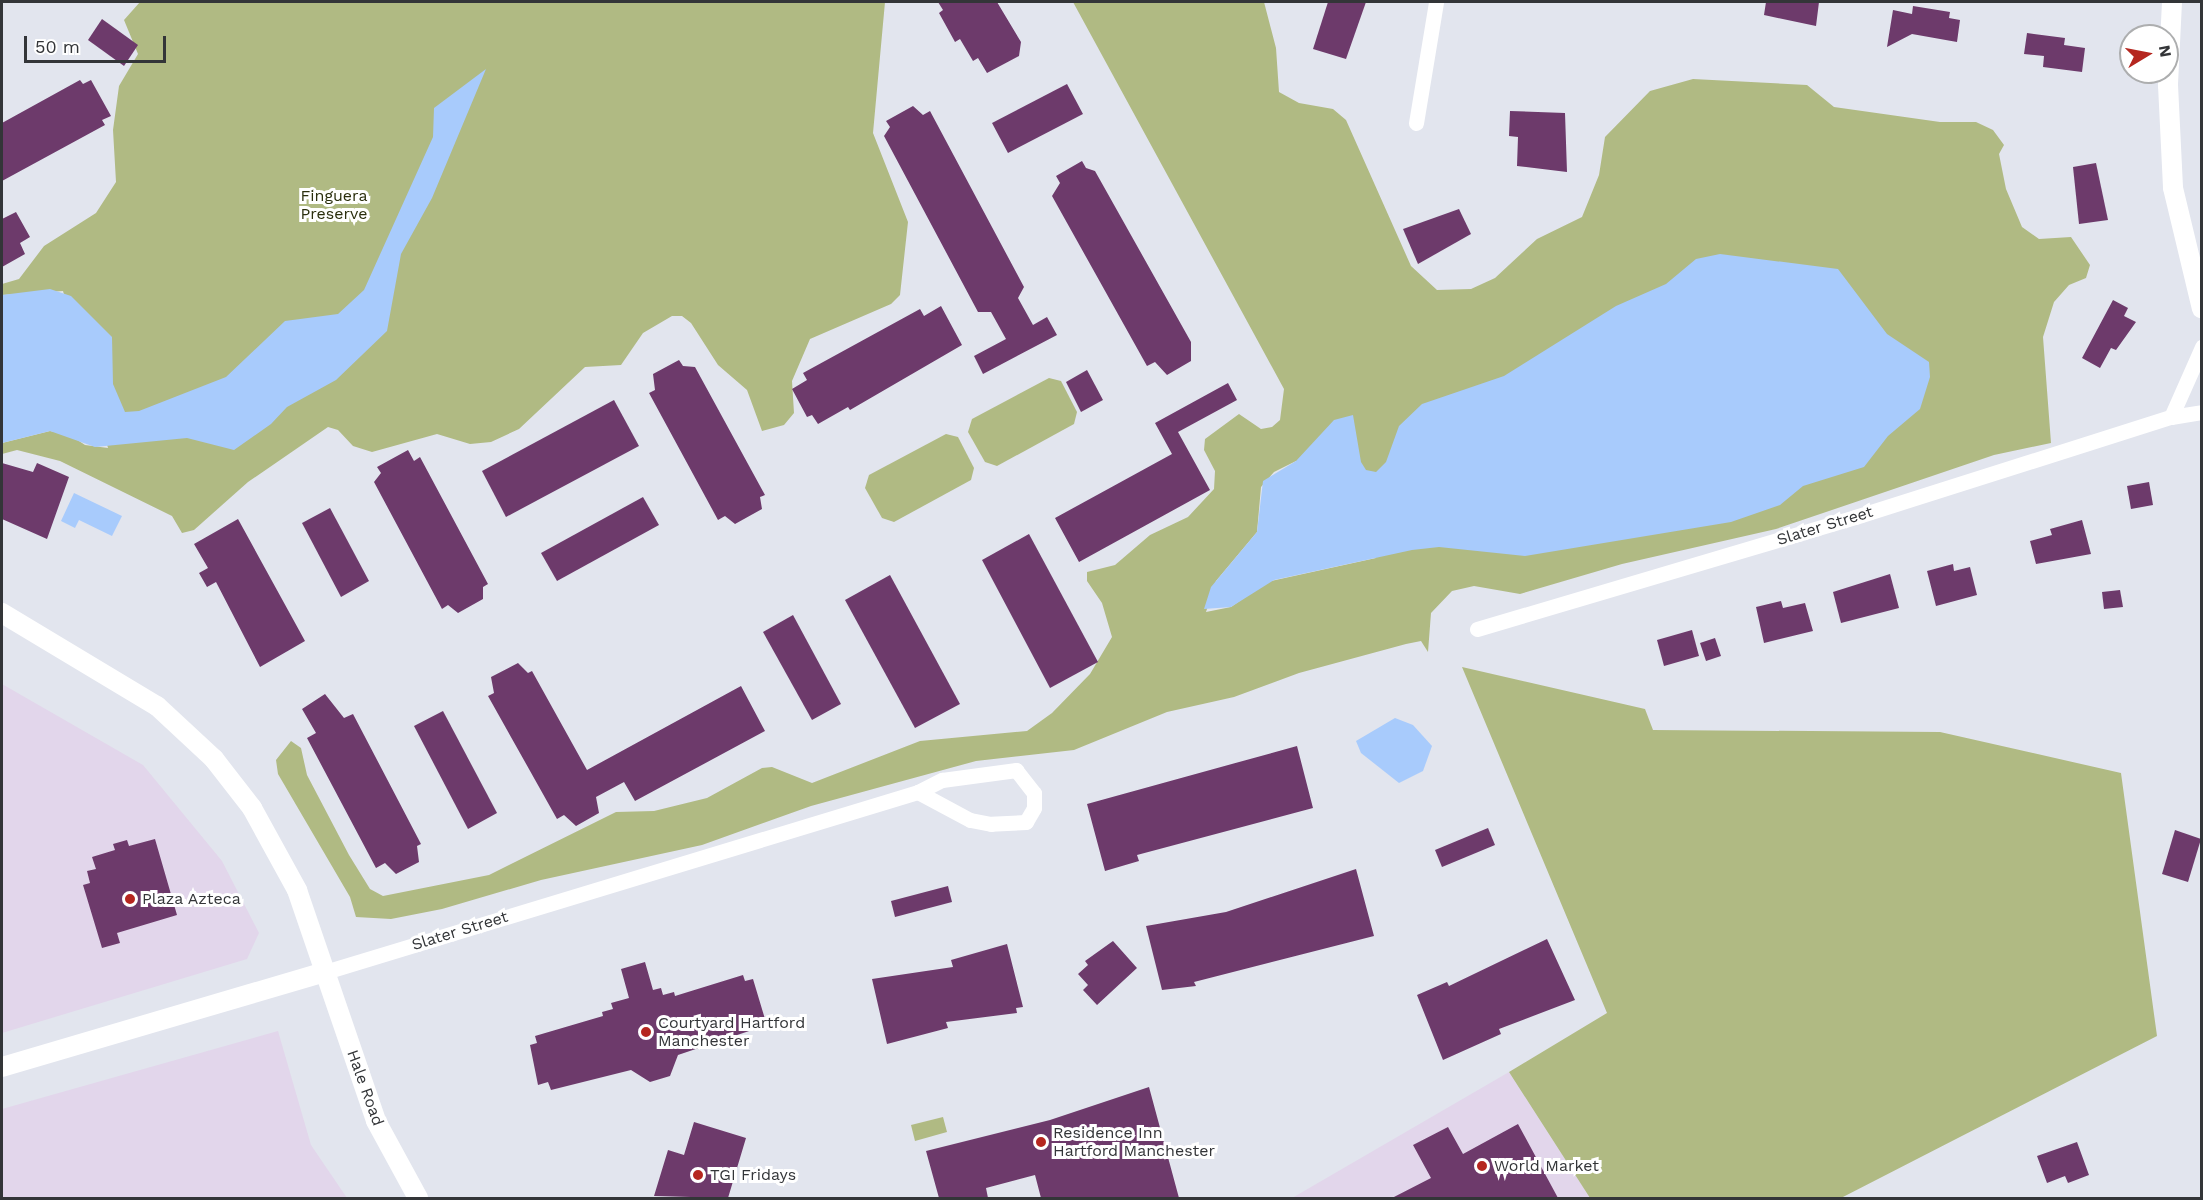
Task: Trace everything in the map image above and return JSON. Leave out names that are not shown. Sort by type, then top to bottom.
[{"type":"street","points":[[1416,123],[1436,2]]},
{"type":"street","points":[[2172,2],[2168,84],[2173,188],[2202,309]]},
{"type":"street","points":[[2170,417],[2202,347]]},
{"type":"street","name":"Slater Street","points":[[1477,628],[1855,517],[2170,417],[2202,412]]},
{"type":"street","name":"Hale Road","points":[[2,613],[145,697],[214,759],[252,808],[284,863],[325,972],[376,1121],[418,1198]]},
{"type":"street","name":"Slater Street","points":[[2,1067],[325,972],[918,792],[942,780],[1016,770],[1034,793],[1034,808],[1026,822],[991,824],[970,820],[944,801],[918,792]]},
{"type":"shaded area","points":[[2,684],[143,765],[222,861],[259,933],[247,959],[2,1033]]},
{"type":"shaded area","points":[[278,1031],[311,1145],[347,1198],[2,1198],[2,1109]]},
{"type":"shaded area","points":[[1509,1072],[1590,1198],[1292,1198]]},
{"type":"green space","name":"Finguera Preserve","points":[[140,2],[885,2],[873,133],[908,222],[900,295],[891,304],[810,339],[792,381],[794,413],[784,425],[762,431],[747,390],[718,365],[691,323],[682,316],[672,316],[643,333],[621,365],[585,367],[519,429],[491,442],[470,444],[437,434],[372,452],[353,446],[338,430],[328,427],[248,482],[194,530],[182,533],[172,516],[60,461],[17,450],[2,454],[2,443],[50,431],[70,435],[85,445],[108,448],[63,291],[2,295],[2,284],[19,279],[44,246],[96,213],[116,182],[113,130],[119,86],[138,54],[124,20]]},
{"type":"green space","points":[[1073,2],[1264,2],[1276,48],[1279,92],[1299,103],[1333,109],[1346,120],[1411,266],[1437,290],[1471,289],[1495,278],[1537,239],[1582,217],[1599,175],[1605,137],[1650,91],[1693,79],[1807,85],[1834,107],[1940,122],[1976,122],[1993,130],[2004,145],[1999,154],[2006,189],[2022,227],[2039,239],[2071,237],[2090,265],[2086,278],[2069,285],[2054,302],[2043,337],[2051,443],[1994,455],[1776,529],[1622,564],[1520,594],[1474,586],[1452,591],[1431,613],[1428,652],[1421,641],[1406,644],[1299,673],[1234,697],[1167,712],[1074,750],[976,761],[811,806],[702,845],[541,880],[442,909],[391,919],[356,917],[350,897],[278,774],[276,760],[291,741],[301,748],[307,775],[349,855],[370,889],[383,896],[489,875],[616,812],[654,811],[707,798],[762,768],[772,767],[812,783],[920,741],[1027,731],[1052,713],[1090,674],[1112,637],[1102,603],[1087,581],[1087,572],[1115,565],[1150,535],[1188,517],[1214,489],[1215,471],[1204,450],[1205,439],[1239,414],[1261,429],[1272,427],[1280,420],[1284,389]],"holes":[[[1296,461],[1376,558],[1267,582],[1231,607],[1206,612],[1216,581],[1257,532],[1261,487],[1274,472]]]},
{"type":"green space","points":[[1049,378],[1061,381],[1077,412],[1074,424],[997,466],[985,462],[968,432],[972,419]]},
{"type":"green space","points":[[946,434],[958,437],[974,468],[971,480],[894,522],[882,518],[865,488],[869,475]]},
{"type":"green space","points":[[1462,667],[1645,709],[1653,730],[1940,732],[2121,773],[2157,1036],[1841,1198],[1590,1198],[1509,1072],[1607,1013]]},
{"type":"green space","points":[[943,1117],[947,1132],[915,1141],[911,1125]]},
{"type":"water","points":[[486,69],[432,198],[401,254],[387,331],[336,380],[287,407],[271,424],[234,450],[187,438],[95,447],[50,431],[2,443],[2,295],[50,289],[71,296],[112,337],[113,384],[125,412],[139,411],[226,377],[285,321],[338,314],[364,290],[433,137],[434,108]]},
{"type":"water","points":[[1720,254],[1838,269],[1887,334],[1929,362],[1930,377],[1920,409],[1888,436],[1864,467],[1803,486],[1780,505],[1731,522],[1525,556],[1439,547],[1412,550],[1274,580],[1231,607],[1204,609],[1211,587],[1257,532],[1263,481],[1296,461],[1334,420],[1353,415],[1361,462],[1366,470],[1376,472],[1386,462],[1399,426],[1422,404],[1504,376],[1616,306],[1666,284],[1696,259]]},
{"type":"water","points":[[74,493],[122,516],[112,536],[79,520],[75,528],[61,521]]},
{"type":"water","points":[[1395,718],[1413,725],[1432,746],[1423,771],[1399,783],[1361,753],[1356,741]]},
{"type":"building","points":[[938,2],[997,2],[1021,42],[1019,56],[987,73],[978,58],[973,61],[960,39],[955,42],[939,13],[943,10]]},
{"type":"building","points":[[1328,2],[1366,2],[1346,59],[1313,49]]},
{"type":"building","points":[[1766,2],[1819,2],[1816,26],[1764,15]]},
{"type":"building","points":[[1913,6],[1950,12],[1949,18],[1960,20],[1957,42],[1912,34],[1887,47],[1893,10],[1912,14]]},
{"type":"building","points":[[102,19],[138,45],[124,66],[88,40]]},
{"type":"building","points":[[2027,33],[2065,38],[2064,45],[2085,48],[2082,72],[2043,67],[2044,56],[2024,54]]},
{"type":"building","points":[[80,80],[83,84],[91,80],[111,116],[102,120],[105,125],[2,181],[2,123]]},
{"type":"building","points":[[1067,84],[1083,114],[1008,153],[992,123]]},
{"type":"building","points":[[913,106],[923,115],[930,111],[1024,287],[1018,298],[1033,325],[1047,317],[1057,335],[983,374],[974,356],[1006,339],[991,312],[978,312],[884,136],[890,127],[886,121]]},
{"type":"building","points":[[1510,111],[1565,113],[1567,172],[1517,166],[1518,137],[1509,136]]},
{"type":"building","points":[[1082,161],[1086,168],[1095,171],[1191,342],[1191,361],[1167,375],[1155,362],[1147,366],[1052,196],[1060,183],[1056,176]]},
{"type":"building","points":[[2096,163],[2108,220],[2079,224],[2073,167]]},
{"type":"building","points":[[1459,209],[1471,234],[1418,264],[1403,229]]},
{"type":"building","points":[[16,212],[30,237],[20,243],[25,254],[2,267],[2,219]]},
{"type":"building","points":[[2113,300],[2128,308],[2124,316],[2136,322],[2116,350],[2111,348],[2100,368],[2082,358]]},
{"type":"building","points":[[941,306],[962,345],[850,410],[848,407],[818,424],[812,415],[807,417],[792,389],[807,380],[803,373],[920,309],[924,316]]},
{"type":"building","points":[[679,360],[683,366],[695,367],[765,495],[760,497],[762,509],[735,524],[725,516],[718,520],[649,393],[655,390],[653,374]]},
{"type":"building","points":[[1087,370],[1103,400],[1081,412],[1066,382]]},
{"type":"building","points":[[1228,383],[1237,400],[1178,432],[1210,490],[1079,562],[1055,518],[1172,454],[1155,423]]},
{"type":"building","points":[[614,400],[639,446],[506,517],[482,471]]},
{"type":"building","points":[[408,450],[414,461],[420,457],[488,584],[483,587],[483,599],[458,613],[448,605],[442,609],[374,482],[381,473],[377,467]]},
{"type":"building","points":[[2,463],[33,472],[37,463],[69,477],[47,539],[2,519]]},
{"type":"building","points":[[2149,482],[2153,505],[2131,509],[2127,486]]},
{"type":"building","points":[[643,497],[659,525],[557,581],[541,553]]},
{"type":"building","points":[[330,508],[369,581],[341,597],[302,523]]},
{"type":"building","points":[[238,519],[305,641],[260,667],[216,582],[207,587],[199,573],[208,568],[194,544]]},
{"type":"building","points":[[2082,520],[2091,554],[2036,564],[2030,541],[2052,535],[2050,529]]},
{"type":"building","points":[[1029,534],[1098,662],[1050,688],[982,560]]},
{"type":"building","points":[[1953,564],[1954,571],[1970,567],[1977,595],[1936,606],[1927,571]]},
{"type":"building","points":[[1890,574],[1899,608],[1841,623],[1833,592]]},
{"type":"building","points":[[890,575],[960,704],[915,728],[845,600]]},
{"type":"building","points":[[2120,590],[2123,607],[2104,609],[2102,592]]},
{"type":"building","points":[[1781,601],[1783,608],[1805,603],[1813,631],[1764,643],[1756,607]]},
{"type":"building","points":[[793,615],[841,704],[812,720],[763,632]]},
{"type":"building","points":[[1692,630],[1699,656],[1664,666],[1657,640]]},
{"type":"building","points":[[1715,638],[1721,656],[1706,661],[1700,643]]},
{"type":"building","points":[[518,663],[528,673],[532,671],[587,770],[741,686],[765,731],[635,801],[624,782],[596,797],[599,813],[576,826],[564,815],[557,819],[488,696],[494,693],[491,677]]},
{"type":"building","points":[[325,694],[344,718],[353,714],[421,844],[417,846],[419,862],[396,874],[385,863],[376,868],[307,738],[316,733],[302,709]]},
{"type":"building","points":[[443,711],[497,813],[468,829],[414,726]]},
{"type":"building","points":[[1297,746],[1313,808],[1137,855],[1139,861],[1105,871],[1087,804]]},
{"type":"building","points":[[1488,828],[1495,845],[1442,867],[1435,850]]},
{"type":"building","points":[[2175,830],[2201,839],[2188,882],[2162,874]]},
{"type":"building","name":"Plaza Azteca","points":[[155,839],[177,915],[117,933],[120,943],[102,948],[83,885],[90,883],[87,871],[96,869],[92,857],[115,850],[113,844],[127,840],[129,846]]},
{"type":"building","points":[[1356,869],[1374,936],[1194,982],[1196,986],[1162,990],[1146,926],[1226,912]]},
{"type":"building","points":[[948,886],[952,902],[895,917],[891,901]]},
{"type":"building","points":[[1547,939],[1575,1000],[1499,1029],[1501,1034],[1443,1060],[1417,995],[1447,982],[1449,986]]},
{"type":"building","points":[[1113,941],[1137,968],[1097,1005],[1083,990],[1088,985],[1078,974],[1088,965],[1085,961]]},
{"type":"building","points":[[1007,944],[1023,1007],[1016,1008],[1017,1013],[946,1022],[948,1028],[887,1044],[872,979],[953,967],[951,960]]},
{"type":"building","name":"Courtyard Hartford Manchester","points":[[645,962],[653,990],[661,988],[663,995],[674,992],[675,996],[743,975],[745,981],[753,979],[765,1019],[756,1022],[758,1028],[678,1055],[670,1076],[650,1082],[631,1070],[551,1090],[548,1082],[538,1085],[530,1045],[537,1043],[535,1036],[603,1016],[602,1012],[613,1009],[611,1003],[629,998],[621,969]]},
{"type":"building","name":"Residence Inn Hartford Manchester","points":[[1149,1087],[1179,1198],[1041,1198],[1035,1175],[986,1188],[988,1198],[939,1198],[926,1151],[1050,1120]]},
{"type":"building","name":"TGI Fridays","points":[[694,1122],[746,1138],[728,1198],[654,1196],[668,1150],[684,1155]]},
{"type":"building","name":"World Market","points":[[1518,1124],[1558,1198],[1392,1198],[1431,1178],[1413,1145],[1448,1127],[1463,1154]]},
{"type":"building","points":[[2077,1142],[2089,1175],[2068,1183],[2065,1176],[2047,1183],[2037,1156]]},
{"type":"place","name":"Plaza Azteca","points":[[130,899]]},
{"type":"place","name":"Courtyard Hartford Manchester","points":[[646,1032]]},
{"type":"place","name":"Residence Inn Hartford Manchester","points":[[1041,1142]]},
{"type":"place","name":"World Market","points":[[1482,1166]]},
{"type":"place","name":"TGI Fridays","points":[[698,1175]]}]
